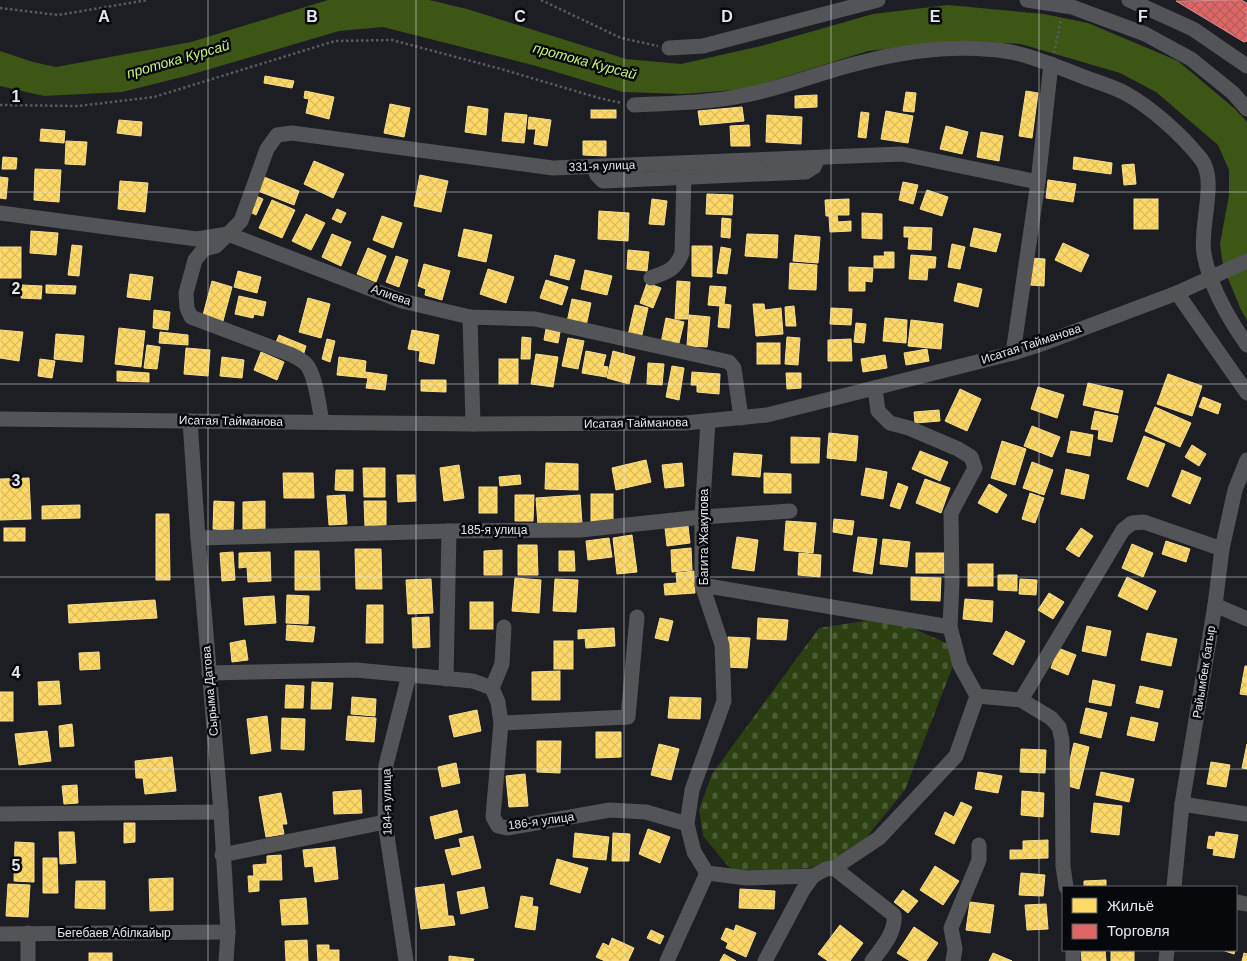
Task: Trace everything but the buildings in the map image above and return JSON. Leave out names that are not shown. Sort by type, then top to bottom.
[{"type":"street","points":[[669,48],[703,46],[878,0]]},
{"type":"street","points":[[1027,0],[1072,7],[1145,34],[1191,60],[1233,93],[1247,109]]},
{"type":"street","points":[[1129,0],[1193,29],[1247,66]]},
{"type":"street","points":[[634,105],[707,102],[748,95],[864,61],[950,48],[976,48],[1012,53],[1052,64],[1125,93],[1169,124],[1203,161],[1209,184],[1203,230],[1204,253],[1216,274],[1229,320],[1247,345]]},
{"type":"street","points":[[1013,353],[1038,182],[1052,64]]},
{"type":"street","name":"331-я улица","points":[[322,422],[309,369],[305,363],[292,355],[192,317],[187,308],[186,293],[195,260],[204,249],[216,246],[241,221],[267,149],[277,135],[292,133],[553,168],[710,169],[818,158],[902,154],[1038,182]]},
{"type":"street","points":[[594,167],[597,175],[603,181],[684,177],[710,169]]},
{"type":"street","points":[[651,278],[669,270],[678,263],[682,253],[684,177]]},
{"type":"street","points":[[0,213],[197,239],[228,234]]},
{"type":"street","name":"Алиева","points":[[228,234],[402,301],[470,317],[535,319],[729,362],[734,368],[741,418]]},
{"type":"street","name":"Исатая Тайманова","points":[[0,418],[473,424],[686,423],[767,416],[1013,353],[1044,343],[1177,293],[1247,261]]},
{"type":"street","points":[[1177,293],[1247,393]]},
{"type":"street","points":[[470,317],[473,424]]},
{"type":"street","points":[[765,961],[803,890],[813,876],[826,869],[834,868],[879,838],[956,756],[977,696],[960,665],[950,627],[952,583],[951,513],[974,468],[972,457],[909,428],[890,423],[878,411],[875,388]]},
{"type":"street","name":"Сырыма Датова","points":[[190,421],[221,812],[222,855],[228,932],[226,961]]},
{"type":"street","name":"Багита Жакупова","points":[[687,824],[692,790],[724,702],[722,645],[702,585],[702,517],[708,421]]},
{"type":"street","name":"Райымбек батыр","points":[[1174,886],[1182,804],[1215,605],[1222,550],[1235,490],[1247,460]]},
{"type":"street","name":"185-я улица","points":[[198,538],[449,531],[580,530],[702,517],[790,511]]},
{"type":"street","points":[[1022,700],[1123,530],[1132,523],[1144,522],[1222,550]]},
{"type":"street","points":[[446,679],[449,531]]},
{"type":"street","points":[[702,585],[950,627]]},
{"type":"street","points":[[1215,605],[1247,619]]},
{"type":"street","points":[[501,723],[628,717],[637,617]]},
{"type":"street","points":[[209,673],[356,670],[473,681],[492,688],[502,664],[504,627]]},
{"type":"street","name":"184-я улица","points":[[406,961],[385,822],[386,765],[409,675]]},
{"type":"street","name":"186-я улица","points":[[492,688],[498,702],[501,723],[493,817],[498,826],[507,828],[610,810],[646,812],[687,824]]},
{"type":"street","points":[[977,696],[1022,700],[1051,718],[1059,727],[1062,740],[1063,866],[1066,886]]},
{"type":"street","points":[[1182,804],[1247,814]]},
{"type":"street","points":[[0,814],[221,812]]},
{"type":"street","points":[[222,855],[385,822]]},
{"type":"street","points":[[687,824],[694,852],[707,873]]},
{"type":"street","points":[[953,961],[955,949],[951,928],[979,860],[979,845]]},
{"type":"street","points":[[834,868],[894,915],[895,924],[884,945],[872,961]]},
{"type":"street","points":[[707,873],[747,878],[813,876]]},
{"type":"street","points":[[666,961],[707,873]]},
{"type":"street","name":"Бегебаев Абілкайыр","points":[[0,934],[228,932]]},
{"type":"street","points":[[28,933],[28,961]]},
{"type":"path","points":[[0,8],[58,15],[148,0]]},
{"type":"path","points":[[541,0],[621,38],[669,48]]},
{"type":"path","points":[[1052,64],[1061,16]]},
{"type":"path","points":[[0,105],[78,106],[154,97],[335,41],[392,40],[599,98],[634,105]]},
{"type":"green space","points":[[871,620],[908,626],[948,644],[954,663],[905,790],[865,839],[834,860],[809,868],[738,872],[728,866],[703,836],[699,810],[712,774],[819,628]]},
{"type":"water","name":"протока Курсай","points":[[328,0],[429,0],[467,9],[626,59],[681,64],[761,46],[873,14],[948,5],[1044,14],[1088,23],[1178,61],[1235,109],[1247,122],[1247,320],[1223,266],[1220,244],[1229,195],[1229,170],[1218,145],[1156,92],[1120,73],[1021,44],[962,41],[868,51],[746,89],[684,94],[623,92],[536,66],[383,27],[339,31],[186,76],[122,92],[44,96],[0,86],[0,51],[33,62],[56,67],[191,42]]}]
